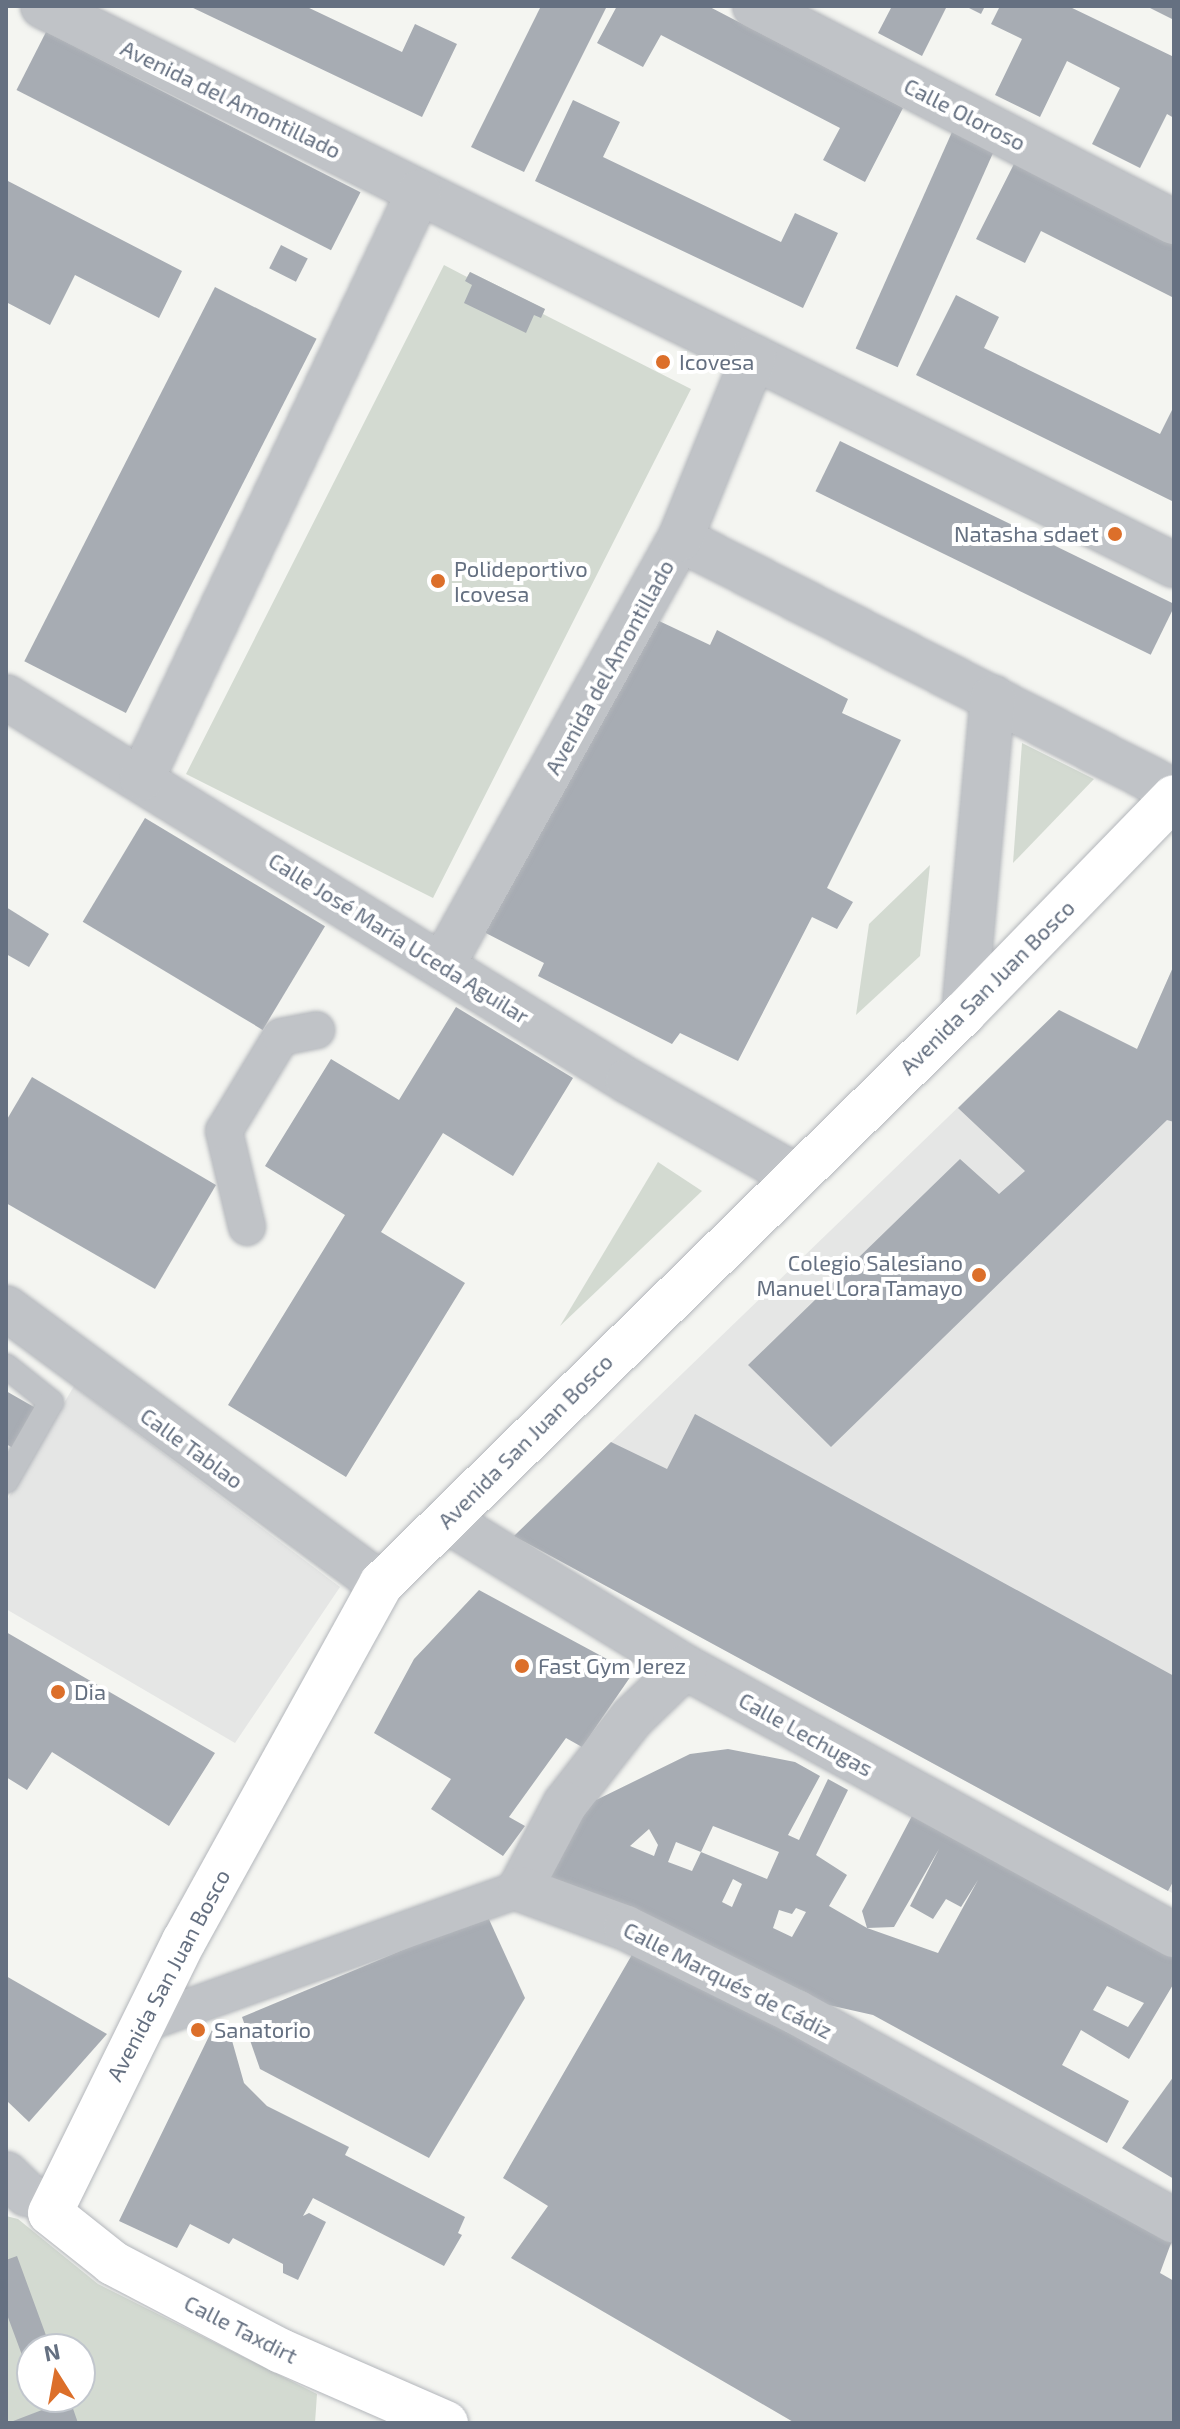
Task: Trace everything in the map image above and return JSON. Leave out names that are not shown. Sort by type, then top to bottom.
[{"type":"main road","name":"Avenida San Juan Bosco","points":[[22,2192],[140,2025],[381,1584],[794,1175],[964,1013],[1174,794]]},
{"type":"main road","name":"Calle Taxdirt","points":[[22,2192],[113,2263],[281,2351],[446,2423]]},
{"type":"street","name":"Avenida del Amontillado","points":[[43,6],[1174,565]]},
{"type":"street","name":"Calle Oloroso","points":[[755,6],[1174,222]]},
{"type":"street","points":[[142,778],[419,192]]},
{"type":"street","name":"Avenida del Amontillado","points":[[442,966],[680,539],[754,357]]},
{"type":"street","name":"Avenida San Juan Bosco","points":[[680,539],[993,697],[1174,794]]},
{"type":"street","name":"Calle José María Uceda Aguilar","points":[[6,697],[142,778],[442,966],[794,1175]]},
{"type":"street","points":[[964,1013],[993,697]]},
{"type":"street","points":[[247,1227],[224,1131],[281,1037],[316,1030]]},
{"type":"street","name":"Calle Tablao","points":[[6,1308],[381,1584]]},
{"type":"street","name":"Calle Lechugas","points":[[446,1520],[685,1667],[1174,1935]]},
{"type":"street","points":[[140,2025],[520,1889],[565,1804],[632,1718],[685,1667]]},
{"type":"street","name":"Calle Marqués de Cádiz","points":[[520,1889],[626,1928],[796,2012],[1174,2221]]},
{"type":"lane","points":[[6,1366],[51,1402],[6,1481]]},
{"type":"shaded area","name":"Polideportivo Icovesa","points":[[444,265],[467,277],[470,272],[545,309],[543,314],[691,389],[433,898],[186,774]]},
{"type":"shaded area","points":[[1022,743],[1094,779],[1013,863]]},
{"type":"shaded area","points":[[930,865],[920,956],[856,1015],[869,924]]},
{"type":"shaded area","name":"Colegio Salesiano Manuel Lora Tamayo","points":[[1174,965],[1174,1894],[514,1536],[1059,1010],[1137,1049]]},
{"type":"shaded area","points":[[658,1162],[702,1191],[560,1326]]},
{"type":"shaded area","points":[[74,1386],[340,1587],[235,1743],[6,1609],[6,1502]]},
{"type":"shaded area","points":[[6,2216],[18,2219],[98,2284],[317,2394],[315,2423],[6,2423]]},
{"type":"building","points":[[189,6],[305,6],[402,52],[415,24],[457,44],[422,117]]},
{"type":"building","points":[[541,6],[607,6],[524,172],[471,147]]},
{"type":"building","points":[[617,6],[708,6],[903,108],[865,182],[823,160],[840,128],[661,35],[643,67],[597,43]]},
{"type":"building","points":[[892,6],[947,6],[922,56],[878,33]]},
{"type":"building","points":[[965,6],[985,6],[981,14]]},
{"type":"building","points":[[1000,6],[1068,6],[1174,57],[1174,118],[1167,114],[1140,168],[1092,144],[1120,88],[1067,61],[1040,117],[995,95],[1022,39],[991,24]]},
{"type":"building","points":[[1146,6],[1174,6],[1174,20]]},
{"type":"building","points":[[46,32],[361,192],[331,250],[16,90]]},
{"type":"building","points":[[573,100],[620,122],[603,157],[781,242],[795,213],[838,233],[803,308],[535,181]]},
{"type":"building","points":[[952,132],[994,151],[898,367],[856,349]]},
{"type":"building","points":[[1016,160],[1174,239],[1174,298],[1041,231],[1025,263],[976,239]]},
{"type":"building","points":[[6,180],[182,271],[159,318],[75,275],[50,325],[6,302]]},
{"type":"building","points":[[281,245],[308,259],[296,282],[269,268]]},
{"type":"building","points":[[470,272],[545,309],[541,318],[534,315],[526,333],[464,303],[472,285],[465,281]]},
{"type":"building","points":[[215,287],[317,339],[126,713],[24,661]]},
{"type":"building","points":[[956,295],[999,317],[984,348],[1160,434],[1174,406],[1174,502],[916,375]]},
{"type":"building","points":[[840,441],[1174,604],[1151,655],[815,491]]},
{"type":"building","points":[[640,612],[710,645],[717,630],[848,699],[842,713],[901,740],[827,888],[853,902],[837,929],[812,917],[738,1061],[680,1033],[672,1044],[538,976],[544,963],[480,930]]},
{"type":"building","points":[[145,818],[325,926],[263,1030],[83,922]]},
{"type":"building","points":[[6,907],[49,934],[29,967],[6,954]]},
{"type":"building","points":[[1174,965],[1174,1122],[1167,1120],[831,1447],[748,1365],[960,1159],[999,1194],[1025,1171],[958,1108],[1059,1010],[1137,1049]]},
{"type":"building","points":[[456,1007],[573,1078],[513,1176],[443,1133],[381,1232],[465,1283],[346,1477],[228,1405],[345,1215],[265,1166],[331,1059],[399,1100]]},
{"type":"building","points":[[32,1077],[216,1185],[155,1289],[6,1203],[6,1121]]},
{"type":"building","points":[[6,1391],[41,1411],[18,1451],[6,1444]]},
{"type":"building","points":[[695,1414],[1174,1676],[1174,1880],[1168,1891],[514,1536],[611,1442],[667,1469]]},
{"type":"building","points":[[479,1590],[633,1673],[582,1747],[566,1738],[509,1817],[525,1826],[503,1856],[431,1809],[451,1779],[374,1733],[414,1659]]},
{"type":"building","name":"Dia","points":[[6,1632],[215,1753],[169,1826],[52,1752],[27,1790],[6,1777]]},
{"type":"building","points":[[728,1749],[795,1762],[820,1776],[788,1835],[799,1840],[828,1779],[848,1790],[816,1855],[847,1875],[829,1906],[867,1928],[862,1911],[914,1812],[1174,1951],[1174,1983],[1129,2059],[1081,2030],[1062,2065],[1129,2101],[1107,2143],[873,2015],[824,2004],[551,1887],[546,1865],[590,1803],[690,1754]],"holes":[[[713,1826],[779,1852],[767,1879],[701,1852]],[[649,1829],[658,1845],[654,1856],[630,1846]],[[676,1842],[701,1852],[692,1871],[668,1862]],[[939,1849],[910,1906],[933,1919],[946,1899],[961,1907],[978,1880],[938,1953],[867,1928],[894,1927]],[[733,1879],[742,1884],[732,1907],[722,1902]],[[796,1908],[806,1912],[792,1937],[773,1928],[779,1910],[792,1914]],[[1107,1986],[1144,2003],[1128,2027],[1093,2010]]]},
{"type":"building","points":[[487,1915],[525,1998],[429,2158],[260,2069],[242,2017]]},
{"type":"building","points":[[637,1946],[1174,2235],[1160,2273],[1174,2281],[1174,2423],[795,2423],[511,2258],[548,2206],[503,2178]]},
{"type":"building","points":[[6,1976],[107,2034],[29,2122],[6,2100]]},
{"type":"building","points":[[213,2028],[231,2037],[244,2083],[267,2106],[349,2147],[345,2155],[465,2217],[458,2233],[462,2235],[444,2266],[313,2198],[303,2216],[309,2213],[326,2222],[298,2280],[283,2273],[283,2264],[233,2238],[229,2244],[190,2224],[177,2248],[119,2221]]},
{"type":"building","points":[[1174,2076],[1174,2179],[1122,2148]]},
{"type":"building","points":[[17,2256],[45,2333],[16,2333],[16,2339],[6,2312],[6,2260]]},
{"type":"building","points":[[34,2413],[75,2413],[78,2423],[8,2423]]},
{"type":"place","name":"Icovesa","points":[[663,362]]},
{"type":"place","name":"Natasha sdaet","points":[[1115,534]]},
{"type":"place","name":"Polideportivo Icovesa","points":[[438,581]]},
{"type":"place","name":"Colegio Salesiano Manuel Lora Tamayo","points":[[979,1275]]},
{"type":"place","name":"Fast Gym Jerez","points":[[522,1666]]},
{"type":"place","name":"Dia","points":[[58,1692]]},
{"type":"place","name":"Sanatorio","points":[[198,2030]]}]
